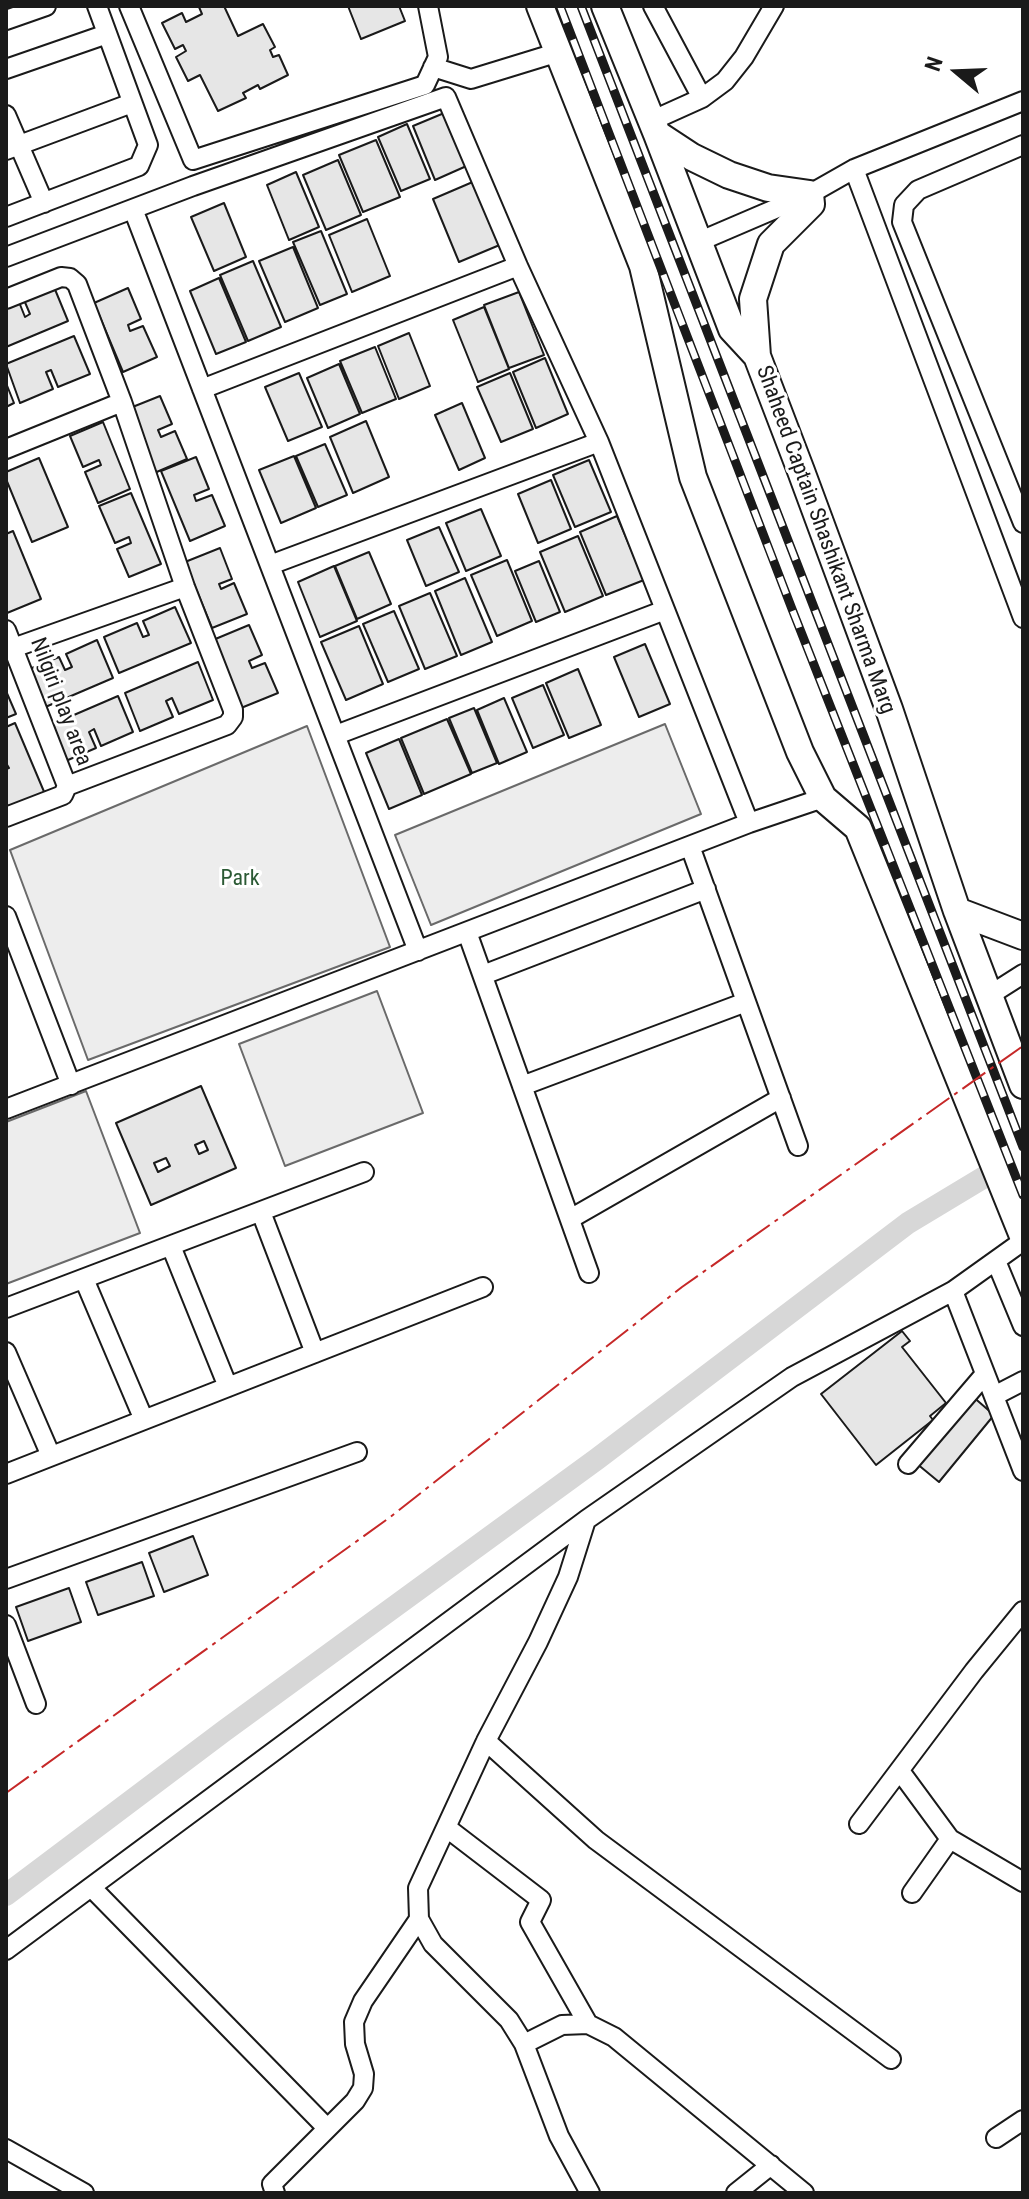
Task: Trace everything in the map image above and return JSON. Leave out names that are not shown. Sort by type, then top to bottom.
[{"type":"main road","points":[[540,6],[643,266],[693,477],[800,752],[823,798],[858,828],[1023,1239]]},
{"type":"main road","name":"Shaheed Captain Shashikant Sharma Marg","points":[[605,6],[732,329],[757,356],[883,694],[957,911],[1023,1085]]},
{"type":"main road","points":[[654,127],[692,157],[729,175],[768,188],[810,194],[811,204],[771,244],[753,299],[757,356]]},
{"type":"main road","points":[[957,911],[1023,936]]},
{"type":"street","points":[[6,20],[46,6]]},
{"type":"street","points":[[6,217],[139,166],[148,145],[97,6]]},
{"type":"street","points":[[129,6],[193,160],[425,85],[438,57],[428,6]]},
{"type":"street","points":[[653,6],[702,98]]},
{"type":"street","points":[[654,127],[725,81],[744,57],[774,6]]},
{"type":"street","points":[[6,69],[107,34]]},
{"type":"street","points":[[433,67],[471,79],[559,52]]},
{"type":"street","points":[[6,257],[446,97],[518,266],[599,442],[749,823]]},
{"type":"street","points":[[698,242],[810,194],[854,169],[1023,101]]},
{"type":"street","points":[[12,147],[132,103]]},
{"type":"street","points":[[6,115],[12,147],[44,203]]},
{"type":"street","points":[[1022,515],[902,222],[904,205],[918,190],[1023,145]]},
{"type":"street","points":[[854,169],[1023,618]]},
{"type":"street","points":[[133,209],[418,951]]},
{"type":"street","points":[[202,389],[518,266]]},
{"type":"street","points":[[6,299],[61,277],[70,278],[77,284],[122,402],[185,587],[233,710],[233,717],[227,725],[67,789],[6,817]]},
{"type":"street","points":[[6,449],[122,402]]},
{"type":"street","points":[[270,565],[599,442]]},
{"type":"street","points":[[13,648],[185,587]]},
{"type":"street","points":[[336,735],[665,610]]},
{"type":"street","name":"Nilgiri play area","points":[[6,630],[67,789]]},
{"type":"street","points":[[6,1109],[749,823],[823,798]]},
{"type":"street","points":[[690,846],[798,1146]]},
{"type":"street","points":[[483,975],[706,889]]},
{"type":"street","points":[[6,916],[71,1085]]},
{"type":"street","points":[[467,932],[589,1273]]},
{"type":"street","points":[[990,995],[1023,974]]},
{"type":"street","points":[[522,1086],[746,1002]]},
{"type":"street","points":[[570,1219],[781,1098]]},
{"type":"street","points":[[6,1308],[364,1172]]},
{"type":"street","points":[[261,1212],[315,1353]]},
{"type":"street","points":[[6,1950],[586,1520],[792,1377],[953,1291],[1023,1239]]},
{"type":"street","points":[[171,1246],[228,1387]]},
{"type":"street","points":[[996,1261],[1023,1326]]},
{"type":"street","points":[[84,1279],[144,1420]]},
{"type":"street","points":[[6,1474],[483,1287]]},
{"type":"street","points":[[953,1291],[1023,1471]]},
{"type":"street","points":[[6,1352],[51,1456]]},
{"type":"street","points":[[908,1464],[985,1374]]},
{"type":"street","points":[[994,1396],[1023,1381]]},
{"type":"street","points":[[6,1579],[357,1452]]},
{"type":"street","points":[[586,1520],[568,1577],[486,1741],[418,1888],[419,1919],[433,1944],[509,2020],[524,2044],[559,2136],[590,2193]]},
{"type":"street","points":[[859,1824],[1023,1611]]},
{"type":"street","points":[[6,1625],[36,1704]]},
{"type":"street","points":[[486,1741],[596,1840],[891,2059]]},
{"type":"street","points":[[900,1771],[950,1839],[1023,1882]]},
{"type":"street","points":[[447,1828],[541,1900],[530,1922],[588,2024]]},
{"type":"street","points":[[912,1893],[950,1839]]},
{"type":"street","points":[[91,1887],[327,2128]]},
{"type":"street","points":[[275,2193],[272,2184],[355,2101],[363,2088],[364,2074],[355,2044],[354,2022],[363,2001],[419,1919]]},
{"type":"street","points":[[524,2044],[562,2025],[588,2024],[614,2037],[804,2193]]},
{"type":"street","points":[[996,2138],[1023,2120]]},
{"type":"street","points":[[6,2149],[84,2193]]},
{"type":"street","points":[[736,2193],[771,2165]]},
{"type":"green space","points":[[665,724],[701,814],[431,925],[395,835]]},
{"type":"green space","name":"Park","points":[[307,726],[390,947],[88,1060],[10,850]]},
{"type":"green space","points":[[377,991],[423,1113],[285,1166],[239,1044]]},
{"type":"green space","points":[[86,1091],[140,1233],[6,1284],[6,1122]]},
{"type":"building","points":[[201,6],[224,6],[238,36],[263,24],[275,47],[270,50],[273,57],[279,55],[288,75],[260,89],[258,85],[243,93],[246,98],[218,111],[200,75],[188,81],[176,57],[186,51],[183,45],[175,49],[162,23],[182,13],[186,22],[202,14]]},
{"type":"building","points":[[348,6],[399,6],[405,21],[361,39]]},
{"type":"building","points":[[449,111],[471,164],[435,180],[413,126]]},
{"type":"building","points":[[407,124],[430,179],[401,191],[378,137]]},
{"type":"building","points":[[376,140],[400,197],[363,212],[339,155]]},
{"type":"building","points":[[338,160],[361,215],[326,230],[303,175]]},
{"type":"building","points":[[296,172],[319,227],[289,240],[267,185]]},
{"type":"building","points":[[475,181],[502,244],[459,262],[433,199]]},
{"type":"building","points":[[224,203],[246,257],[214,271],[191,217]]},
{"type":"building","points":[[367,219],[390,276],[352,292],[329,235]]},
{"type":"building","points":[[321,231],[347,294],[320,305],[293,242]]},
{"type":"building","points":[[293,247],[318,308],[285,322],[259,261]]},
{"type":"building","points":[[253,261],[281,327],[248,341],[220,275]]},
{"type":"building","points":[[219,278],[246,342],[216,354],[190,291]]},
{"type":"building","points":[[54,287],[68,321],[6,347],[6,307],[19,302],[25,317],[30,314],[24,300]]},
{"type":"building","points":[[128,288],[141,319],[128,325],[130,331],[143,326],[157,357],[123,372],[94,303]]},
{"type":"building","points":[[519,292],[544,355],[509,368],[484,305]]},
{"type":"building","points":[[484,307],[509,369],[478,382],[453,320]]},
{"type":"building","points":[[409,333],[430,386],[399,399],[378,346]]},
{"type":"building","points":[[74,336],[90,374],[58,387],[51,370],[46,372],[53,389],[20,403],[6,364]]},
{"type":"building","points":[[375,347],[396,399],[362,413],[340,361]]},
{"type":"building","points":[[545,358],[568,414],[536,428],[513,372]]},
{"type":"building","points":[[339,364],[360,414],[328,428],[307,378]]},
{"type":"building","points":[[299,373],[322,427],[288,441],[265,387]]},
{"type":"building","points":[[510,373],[533,429],[501,442],[477,387]]},
{"type":"building","points":[[6,383],[14,403],[6,407]]},
{"type":"building","points":[[160,396],[172,424],[158,430],[161,437],[175,431],[187,459],[152,474],[125,410]]},
{"type":"building","points":[[462,403],[485,458],[459,470],[435,415]]},
{"type":"building","points":[[366,421],[389,477],[353,493],[330,437]]},
{"type":"building","points":[[103,422],[130,489],[98,503],[85,472],[101,465],[99,460],[83,467],[70,436]]},
{"type":"building","points":[[325,444],[347,495],[318,507],[296,456]]},
{"type":"building","points":[[294,456],[316,508],[281,523],[259,470]]},
{"type":"building","points":[[196,457],[209,489],[194,495],[196,501],[212,495],[225,526],[190,541],[161,471]]},
{"type":"building","points":[[39,458],[68,527],[32,542],[6,479],[6,472]]},
{"type":"building","points":[[589,460],[611,512],[575,527],[553,475]]},
{"type":"building","points":[[551,480],[571,529],[538,543],[518,494]]},
{"type":"building","points":[[131,493],[161,564],[129,577],[117,549],[131,543],[129,537],[115,543],[99,506]]},
{"type":"building","points":[[481,509],[501,556],[466,571],[446,523]]},
{"type":"building","points":[[617,516],[644,580],[606,595],[580,532]]},
{"type":"building","points":[[439,527],[459,572],[426,586],[407,540]]},
{"type":"building","points":[[13,531],[41,599],[7,613],[6,534]]},
{"type":"building","points":[[578,536],[603,596],[565,612],[540,552]]},
{"type":"building","points":[[220,548],[232,579],[219,584],[221,589],[234,583],[247,614],[212,628],[185,562]]},
{"type":"building","points":[[369,552],[391,604],[357,619],[335,566]]},
{"type":"building","points":[[507,560],[532,621],[497,636],[471,575]]},
{"type":"building","points":[[539,561],[560,612],[536,622],[515,571]]},
{"type":"building","points":[[334,566],[357,621],[320,637],[298,582]]},
{"type":"building","points":[[465,578],[492,642],[461,655],[435,591]]},
{"type":"building","points":[[430,593],[457,656],[425,669],[399,606]]},
{"type":"building","points":[[175,607],[191,643],[119,673],[104,637],[137,623],[143,637],[149,635],[143,621]]},
{"type":"building","points":[[394,611],[419,669],[388,682],[363,624]]},
{"type":"building","points":[[249,625],[262,655],[249,661],[252,668],[265,663],[278,693],[241,708],[213,640]]},
{"type":"building","points":[[359,626],[383,684],[346,700],[321,642]]},
{"type":"building","points":[[97,640],[113,678],[43,708],[27,670],[59,657],[65,670],[72,667],[66,654]]},
{"type":"building","points":[[645,644],[670,704],[639,717],[614,657]]},
{"type":"building","points":[[198,662],[213,700],[179,714],[172,698],[166,701],[173,717],[140,731],[125,693]]},
{"type":"building","points":[[578,669],[601,725],[569,738],[546,683]]},
{"type":"building","points":[[543,685],[564,735],[533,748],[512,698]]},
{"type":"building","points":[[6,691],[16,714],[6,718]]},
{"type":"building","points":[[118,696],[133,732],[101,746],[94,729],[89,732],[96,748],[61,763],[46,727]]},
{"type":"building","points":[[504,698],[527,752],[499,764],[477,710]]},
{"type":"building","points":[[474,708],[497,763],[472,773],[449,718]]},
{"type":"building","points":[[447,719],[471,774],[424,794],[401,738]]},
{"type":"building","points":[[15,723],[45,794],[9,809],[6,801],[6,769],[9,768],[6,763],[6,727]]},
{"type":"building","points":[[399,739],[422,795],[389,809],[366,753]]},
{"type":"building","points":[[201,1086],[236,1168],[151,1205],[116,1123]],"holes":[[[204,1141],[208,1150],[199,1154],[195,1145]],[[166,1158],[170,1166],[158,1172],[154,1163]]]},
{"type":"building","points":[[902,1331],[910,1341],[902,1347],[946,1403],[930,1416],[933,1420],[876,1465],[821,1394]]},
{"type":"building","points":[[971,1395],[994,1415],[939,1482],[916,1463]]},
{"type":"building","points":[[193,1536],[208,1575],[164,1592],[149,1553]]},
{"type":"building","points":[[142,1562],[154,1596],[98,1615],[86,1582]]},
{"type":"building","points":[[69,1588],[81,1622],[28,1641],[16,1607]]},
{"type":"waterway","points":[[6,1895],[224,1731],[597,1459],[908,1223],[996,1170]]},
{"type":"railway","points":[[560,6],[792,609],[1023,1195]]},
{"type":"railway","points":[[581,6],[1023,1147]]},
{"type":"power","points":[[6,1793],[389,1518],[682,1287],[1023,1046]]}]
